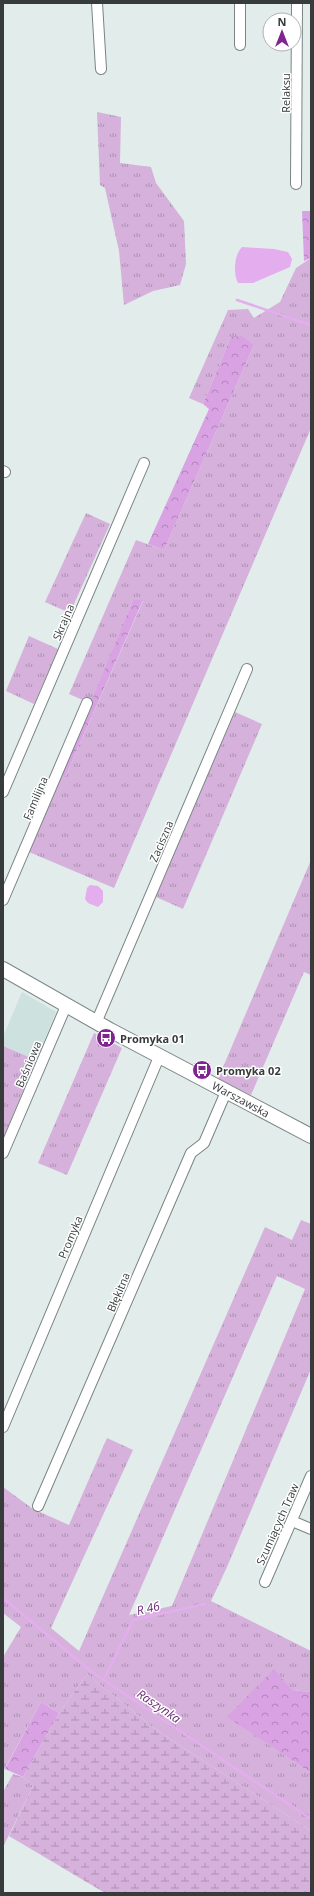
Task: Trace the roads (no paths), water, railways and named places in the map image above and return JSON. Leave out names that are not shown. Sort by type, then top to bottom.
[{"type":"street","points":[[97,3],[101,69]]},
{"type":"street","points":[[240,3],[240,45]]},
{"type":"street","name":"Relaksu","points":[[296,184],[297,3]]},
{"type":"street","name":"Skrajna","points":[[3,792],[144,463]]},
{"type":"street","name":"Zaciszna","points":[[96,1023],[247,669]]},
{"type":"street","name":"Familijna","points":[[3,900],[87,703]]},
{"type":"street","name":"Warszawska","points":[[3,969],[96,1023],[311,1136]]},
{"type":"street","name":"Baśniowa","points":[[3,1153],[66,1006]]},
{"type":"street","name":"Promyka","points":[[3,1427],[159,1057]]},
{"type":"street","name":"Błękitna","points":[[38,1506],[191,1153],[204,1143],[226,1092]]},
{"type":"street","name":"Szumiących Traw","points":[[265,1582],[311,1476]]},
{"type":"street","points":[[292,1521],[311,1529]]},
{"type":"waterway","points":[[237,300],[311,325]]},
{"type":"waterway","name":"Raszynka","points":[[3,1598],[92,1672],[311,1819]]},
{"type":"waterway","name":"R 46","points":[[105,1677],[133,1620],[205,1604]]},
{"type":"place","name":"Promyka 01","points":[[106,1038]]},
{"type":"place","name":"Promyka 02","points":[[202,1070]]}]
